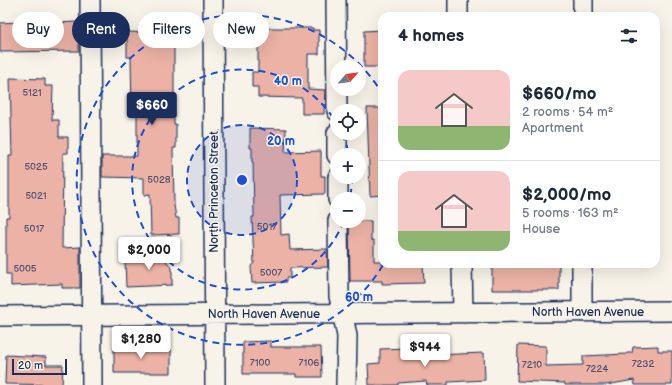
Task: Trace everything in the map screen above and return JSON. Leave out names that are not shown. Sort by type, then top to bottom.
[{"type":"street","points":[[90,0],[92,385]]},
{"type":"street","name":"North Princeton Street","points":[[213,0],[215,385]]},
{"type":"street","points":[[336,0],[337,104]]},
{"type":"street","points":[[458,0],[458,12]]},
{"type":"street","points":[[583,12],[584,0]]},
{"type":"street","points":[[338,228],[339,296],[347,336],[346,385]]},
{"type":"street","points":[[462,268],[463,313]]},
{"type":"street","points":[[582,268],[582,312]]},
{"type":"street","name":"North Haven Avenue","points":[[0,316],[672,311]]},
{"type":"building","points":[[12,22],[12,48],[64,48],[64,23],[72,22],[72,48],[79,48],[79,51],[0,52],[0,23]]},
{"type":"building","points":[[269,28],[313,28],[313,30],[319,30],[319,54],[308,54],[308,89],[325,90],[324,114],[302,114],[302,98],[258,97],[258,87],[252,87],[252,72],[258,72],[258,48],[269,48]]},
{"type":"building","points":[[378,30],[378,67],[366,67],[366,60],[364,60],[364,31]]},
{"type":"building","points":[[130,32],[138,32],[138,48],[174,48],[174,124],[176,124],[176,148],[173,148],[174,205],[176,218],[179,218],[179,234],[151,235],[150,194],[144,195],[144,178],[102,177],[102,156],[137,156],[137,114],[132,114],[131,57],[127,57],[127,48],[130,48]]},
{"type":"building","points":[[10,78],[45,79],[45,86],[53,86],[52,120],[59,120],[59,137],[68,137],[68,153],[63,153],[62,248],[80,247],[80,288],[62,288],[62,284],[11,286],[11,274],[6,274],[6,217],[9,217],[9,156],[12,156]]},
{"type":"building","points":[[367,108],[378,108],[378,195],[370,196]]},
{"type":"building","points":[[250,128],[286,129],[285,152],[321,151],[321,176],[325,176],[325,194],[280,195],[281,235],[289,234],[290,250],[327,249],[328,267],[290,268],[290,278],[286,278],[286,282],[252,283],[251,266],[254,263],[252,217],[254,217],[253,162],[252,148],[250,148]]},
{"type":"building","points":[[366,221],[371,221],[371,240],[374,240],[374,261],[378,261],[378,268],[423,268],[424,283],[382,284],[382,281],[350,281],[349,228],[366,228]]},
{"type":"building","points":[[151,243],[172,268],[172,285],[126,287],[125,260],[152,259]]},
{"type":"building","points":[[492,268],[559,268],[559,290],[492,290]]},
{"type":"building","points":[[271,341],[271,347],[321,347],[322,377],[296,377],[296,374],[243,374],[243,342]]},
{"type":"building","points":[[114,345],[135,345],[135,349],[171,349],[171,373],[114,373]]},
{"type":"building","points":[[518,345],[546,346],[546,366],[583,365],[583,356],[627,354],[632,353],[633,347],[658,346],[658,351],[672,351],[672,385],[635,385],[634,380],[606,385],[565,385],[565,383],[517,381]]},
{"type":"building","points":[[409,348],[409,356],[484,353],[485,380],[448,382],[448,385],[427,385],[426,381],[398,383],[398,385],[369,385],[368,364],[380,363],[380,349]]},
{"type":"building","points":[[6,355],[46,357],[46,365],[63,365],[62,385],[5,384]]}]
